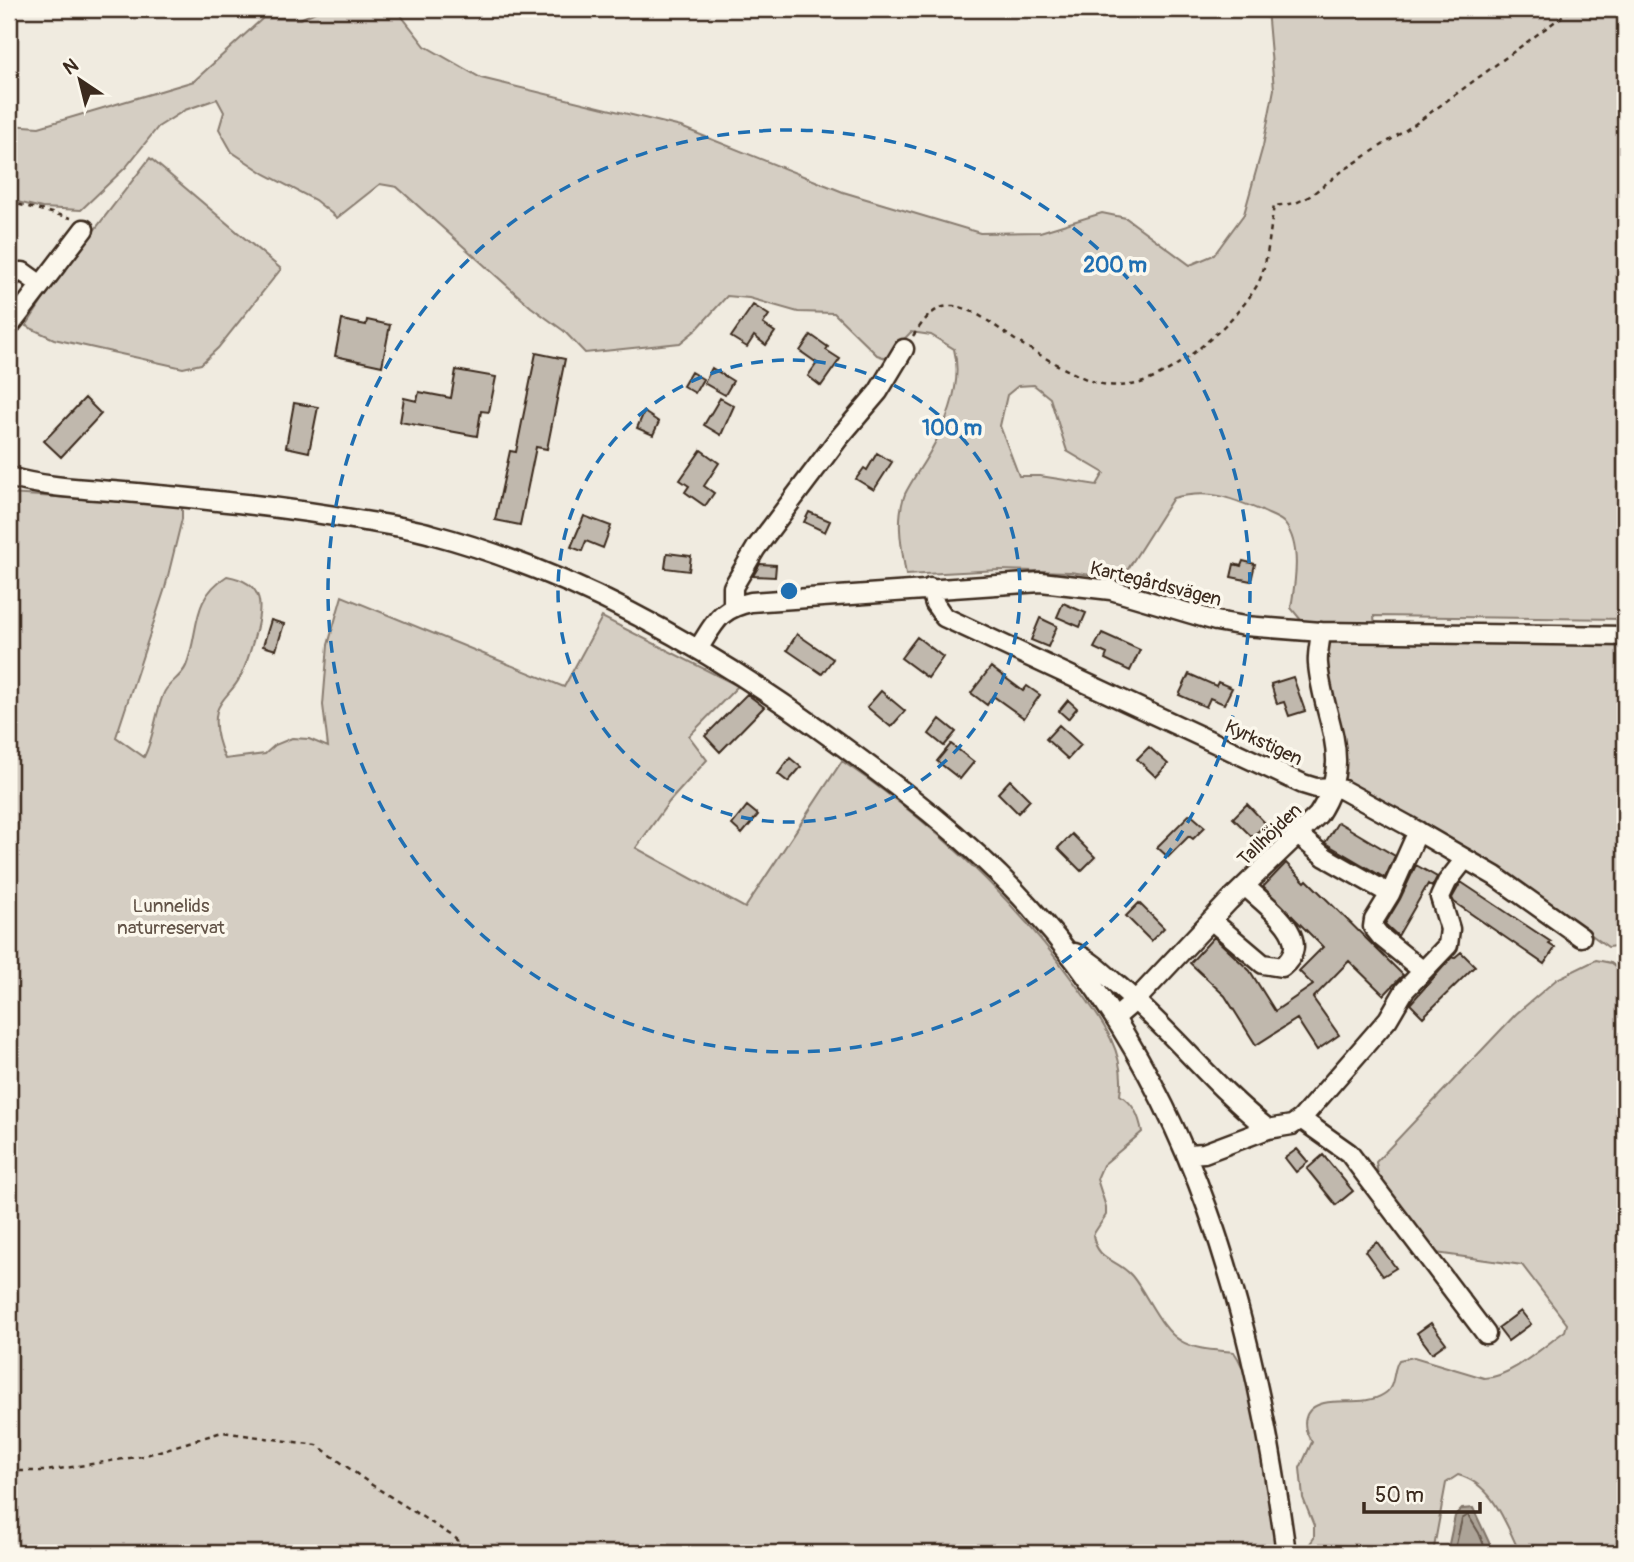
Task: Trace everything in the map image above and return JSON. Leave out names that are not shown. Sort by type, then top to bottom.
[{"type":"street","points":[[9,327],[84,229]]},
{"type":"street","points":[[9,279],[17,272],[23,272],[41,285]]},
{"type":"street","points":[[698,649],[716,621],[733,606],[733,587],[756,548],[838,439],[878,392],[904,349]]},
{"type":"street","points":[[9,477],[52,486],[297,510],[427,532],[499,556],[560,580],[698,649],[785,704],[889,780],[933,816],[1008,884],[1069,953],[1115,1018],[1187,1153],[1218,1235],[1242,1320],[1273,1462],[1286,1553]]},
{"type":"street","name":"Kartegårdsvägen","points":[[733,606],[1041,582],[1111,590],[1216,621],[1245,626],[1321,632],[1625,636]]},
{"type":"street","name":"Kyrkstigen","points":[[930,589],[935,604],[944,617],[1303,784],[1316,788],[1334,788],[1359,798],[1495,876],[1581,937]]},
{"type":"street","name":"Tallhöjden","points":[[1115,1018],[1136,1000],[1211,920],[1318,815],[1334,788],[1335,741],[1318,661],[1321,632]]},
{"type":"street","points":[[1418,831],[1373,926],[1381,937],[1423,971]]},
{"type":"street","points":[[1298,835],[1325,857],[1390,894]]},
{"type":"street","points":[[1187,1153],[1204,1153],[1268,1129],[1292,1125],[1301,1119],[1388,1019],[1405,990],[1448,945],[1450,929],[1440,897],[1447,882],[1465,859]]},
{"type":"street","points":[[1211,920],[1263,964],[1282,967],[1290,961],[1295,951],[1295,939],[1288,928],[1245,886]]},
{"type":"street","points":[[1069,953],[1076,953],[1092,964],[1136,1000],[1234,1099],[1268,1129]]},
{"type":"street","points":[[1301,1119],[1349,1153],[1486,1335]]},
{"type":"path","points":[[904,349],[927,316],[935,310],[951,306],[977,315],[1021,344],[1090,381],[1109,385],[1138,384],[1156,376],[1203,346],[1223,329],[1246,303],[1262,276],[1274,206],[1310,196],[1415,124],[1572,9]]},
{"type":"path","points":[[9,202],[66,215],[84,229]]},
{"type":"path","points":[[9,1471],[46,1471],[143,1456],[222,1432],[317,1445],[474,1553]]},
{"type":"green space","points":[[322,9],[396,9],[425,46],[481,78],[681,127],[843,192],[980,233],[1040,232],[1102,213],[1126,218],[1190,265],[1214,255],[1244,214],[1263,146],[1274,89],[1267,9],[1625,9],[1625,619],[1374,616],[1376,639],[1625,644],[1623,945],[1608,947],[1490,861],[1379,799],[1339,783],[1324,648],[1291,608],[1295,576],[1294,543],[1285,524],[1278,518],[1229,498],[1209,494],[1186,495],[1173,498],[1128,569],[1112,578],[1070,572],[999,570],[906,575],[900,534],[902,504],[942,428],[955,389],[954,349],[931,335],[911,332],[886,358],[877,355],[834,313],[798,312],[749,298],[727,296],[697,329],[680,343],[585,353],[564,331],[531,307],[397,187],[380,184],[337,218],[315,200],[265,174],[232,152],[219,129],[224,112],[217,99],[185,110],[158,127],[126,167],[81,210],[42,208],[9,200],[9,125],[39,127],[194,81],[263,18],[300,19]],"holes":[[[1034,385],[1050,398],[1067,451],[1104,473],[1097,485],[1040,476],[1019,476],[1000,426],[1007,395],[1018,386]]]},
{"type":"green space","points":[[150,158],[281,269],[218,348],[201,364],[183,368],[54,339],[26,326],[56,280]]},
{"type":"green space","name":"Lunnelids naturreservat","points":[[9,494],[182,505],[182,519],[165,588],[116,737],[144,757],[165,691],[186,666],[201,605],[215,585],[227,576],[249,584],[255,591],[260,607],[244,670],[217,711],[216,729],[225,759],[265,754],[275,745],[292,738],[309,739],[328,747],[323,705],[328,645],[342,596],[564,687],[602,617],[738,686],[689,736],[707,760],[669,802],[636,848],[745,908],[842,761],[908,809],[969,862],[1025,921],[1076,985],[1110,1036],[1119,1064],[1120,1095],[1135,1111],[1142,1132],[1103,1165],[1097,1179],[1106,1215],[1093,1235],[1095,1244],[1103,1255],[1132,1276],[1174,1336],[1193,1346],[1234,1352],[1239,1360],[1253,1405],[1278,1553],[9,1553]]},
{"type":"green space","points":[[1596,960],[1611,963],[1625,974],[1625,1553],[1520,1553],[1497,1506],[1480,1487],[1458,1475],[1446,1483],[1433,1553],[1303,1553],[1314,1538],[1314,1526],[1303,1498],[1300,1468],[1312,1442],[1305,1424],[1311,1409],[1324,1403],[1363,1401],[1384,1394],[1392,1383],[1399,1360],[1414,1357],[1484,1378],[1494,1377],[1516,1367],[1565,1331],[1567,1324],[1522,1265],[1436,1253],[1378,1175],[1376,1162],[1516,1014],[1557,979]]},
{"type":"water","points":[[1473,1508],[1494,1553],[1447,1553],[1455,1516],[1462,1509]]},
{"type":"building","points":[[753,305],[769,315],[763,324],[775,332],[766,345],[754,336],[747,347],[731,337]]},
{"type":"building","points":[[342,320],[366,325],[367,320],[390,325],[382,366],[335,356]]},
{"type":"building","points":[[811,335],[840,359],[821,386],[808,376],[817,363],[800,351]]},
{"type":"building","points":[[536,353],[565,359],[547,449],[536,447],[520,525],[495,520],[510,451],[516,452]]},
{"type":"building","points":[[712,368],[733,381],[725,395],[704,383]]},
{"type":"building","points":[[456,370],[496,377],[489,412],[481,411],[477,436],[400,422],[404,398],[417,401],[419,392],[451,398]]},
{"type":"building","points":[[691,372],[703,379],[695,393],[683,386]]},
{"type":"building","points":[[85,398],[101,414],[61,457],[44,441]]},
{"type":"building","points":[[720,398],[734,406],[721,435],[704,425]]},
{"type":"building","points":[[294,403],[318,407],[309,452],[286,447]]},
{"type":"building","points":[[644,412],[659,422],[653,435],[637,428]]},
{"type":"building","points":[[701,450],[719,463],[704,486],[714,493],[705,506],[685,492],[689,486],[680,480]]},
{"type":"building","points":[[877,453],[892,462],[874,490],[856,479],[864,468],[867,470]]},
{"type":"building","points":[[809,512],[830,521],[825,532],[804,522]]},
{"type":"building","points":[[584,516],[611,526],[603,548],[586,541],[582,551],[571,547]]},
{"type":"building","points":[[667,553],[691,556],[689,571],[665,568]]},
{"type":"building","points":[[1243,561],[1255,564],[1251,581],[1231,577],[1234,564],[1241,566]]},
{"type":"building","points":[[760,564],[776,565],[775,577],[753,576]]},
{"type":"building","points":[[1063,603],[1086,613],[1080,627],[1057,617]]},
{"type":"building","points":[[1040,618],[1057,626],[1048,647],[1031,640]]},
{"type":"building","points":[[271,620],[284,624],[276,650],[263,646]]},
{"type":"building","points":[[1102,633],[1140,650],[1130,671],[1105,659],[1107,654],[1094,648]]},
{"type":"building","points":[[797,634],[833,659],[822,674],[787,650]]},
{"type":"building","points":[[917,637],[943,657],[928,678],[901,658]]},
{"type":"building","points":[[991,667],[1023,691],[1027,686],[1040,695],[1024,718],[993,696],[987,705],[971,693]]},
{"type":"building","points":[[1189,674],[1216,686],[1218,682],[1232,688],[1224,704],[1210,698],[1206,707],[1179,695]]},
{"type":"building","points":[[1293,677],[1305,711],[1289,716],[1284,702],[1277,704],[1271,684]]},
{"type":"building","points":[[881,691],[905,711],[891,727],[867,707]]},
{"type":"building","points":[[747,694],[764,707],[720,752],[705,736]]},
{"type":"building","points":[[1068,700],[1077,708],[1068,719],[1059,711]]},
{"type":"building","points":[[940,719],[956,732],[944,746],[929,734]]},
{"type":"building","points":[[1059,725],[1081,745],[1068,759],[1046,739]]},
{"type":"building","points":[[951,744],[974,762],[960,779],[937,761]]},
{"type":"building","points":[[1149,747],[1168,764],[1156,777],[1137,759]]},
{"type":"building","points":[[790,758],[801,767],[788,782],[778,774]]},
{"type":"building","points":[[1010,780],[1030,800],[1018,813],[998,793]]},
{"type":"building","points":[[1247,804],[1266,824],[1252,837],[1233,818]]},
{"type":"building","points":[[747,806],[758,815],[742,834],[732,825]]},
{"type":"building","points":[[1190,814],[1205,827],[1193,839],[1189,836],[1168,857],[1157,847]]},
{"type":"building","points":[[1338,822],[1395,856],[1385,878],[1325,843]]},
{"type":"building","points":[[1072,834],[1095,857],[1081,871],[1058,848]]},
{"type":"building","points":[[1286,863],[1305,882],[1307,880],[1403,975],[1384,995],[1349,961],[1313,998],[1339,1035],[1317,1050],[1297,1019],[1256,1045],[1225,996],[1190,963],[1214,937],[1250,971],[1275,1011],[1313,985],[1299,971],[1323,947],[1263,887]]},
{"type":"building","points":[[1416,865],[1437,877],[1432,887],[1428,884],[1398,936],[1385,924]]},
{"type":"building","points":[[1461,882],[1551,942],[1549,944],[1555,948],[1544,964],[1454,902],[1452,898]]},
{"type":"building","points":[[1139,903],[1164,928],[1151,941],[1126,916]]},
{"type":"building","points":[[1461,952],[1475,966],[1423,1017],[1410,1004],[1452,957]]},
{"type":"building","points":[[1297,1149],[1308,1162],[1296,1172],[1285,1158]]},
{"type":"building","points":[[1323,1155],[1353,1191],[1336,1205],[1307,1169]]},
{"type":"building","points":[[1377,1242],[1396,1268],[1383,1276],[1365,1251]]},
{"type":"building","points":[[1521,1311],[1531,1324],[1508,1341],[1498,1328]]},
{"type":"building","points":[[1431,1323],[1446,1343],[1432,1353],[1417,1333]]}]
